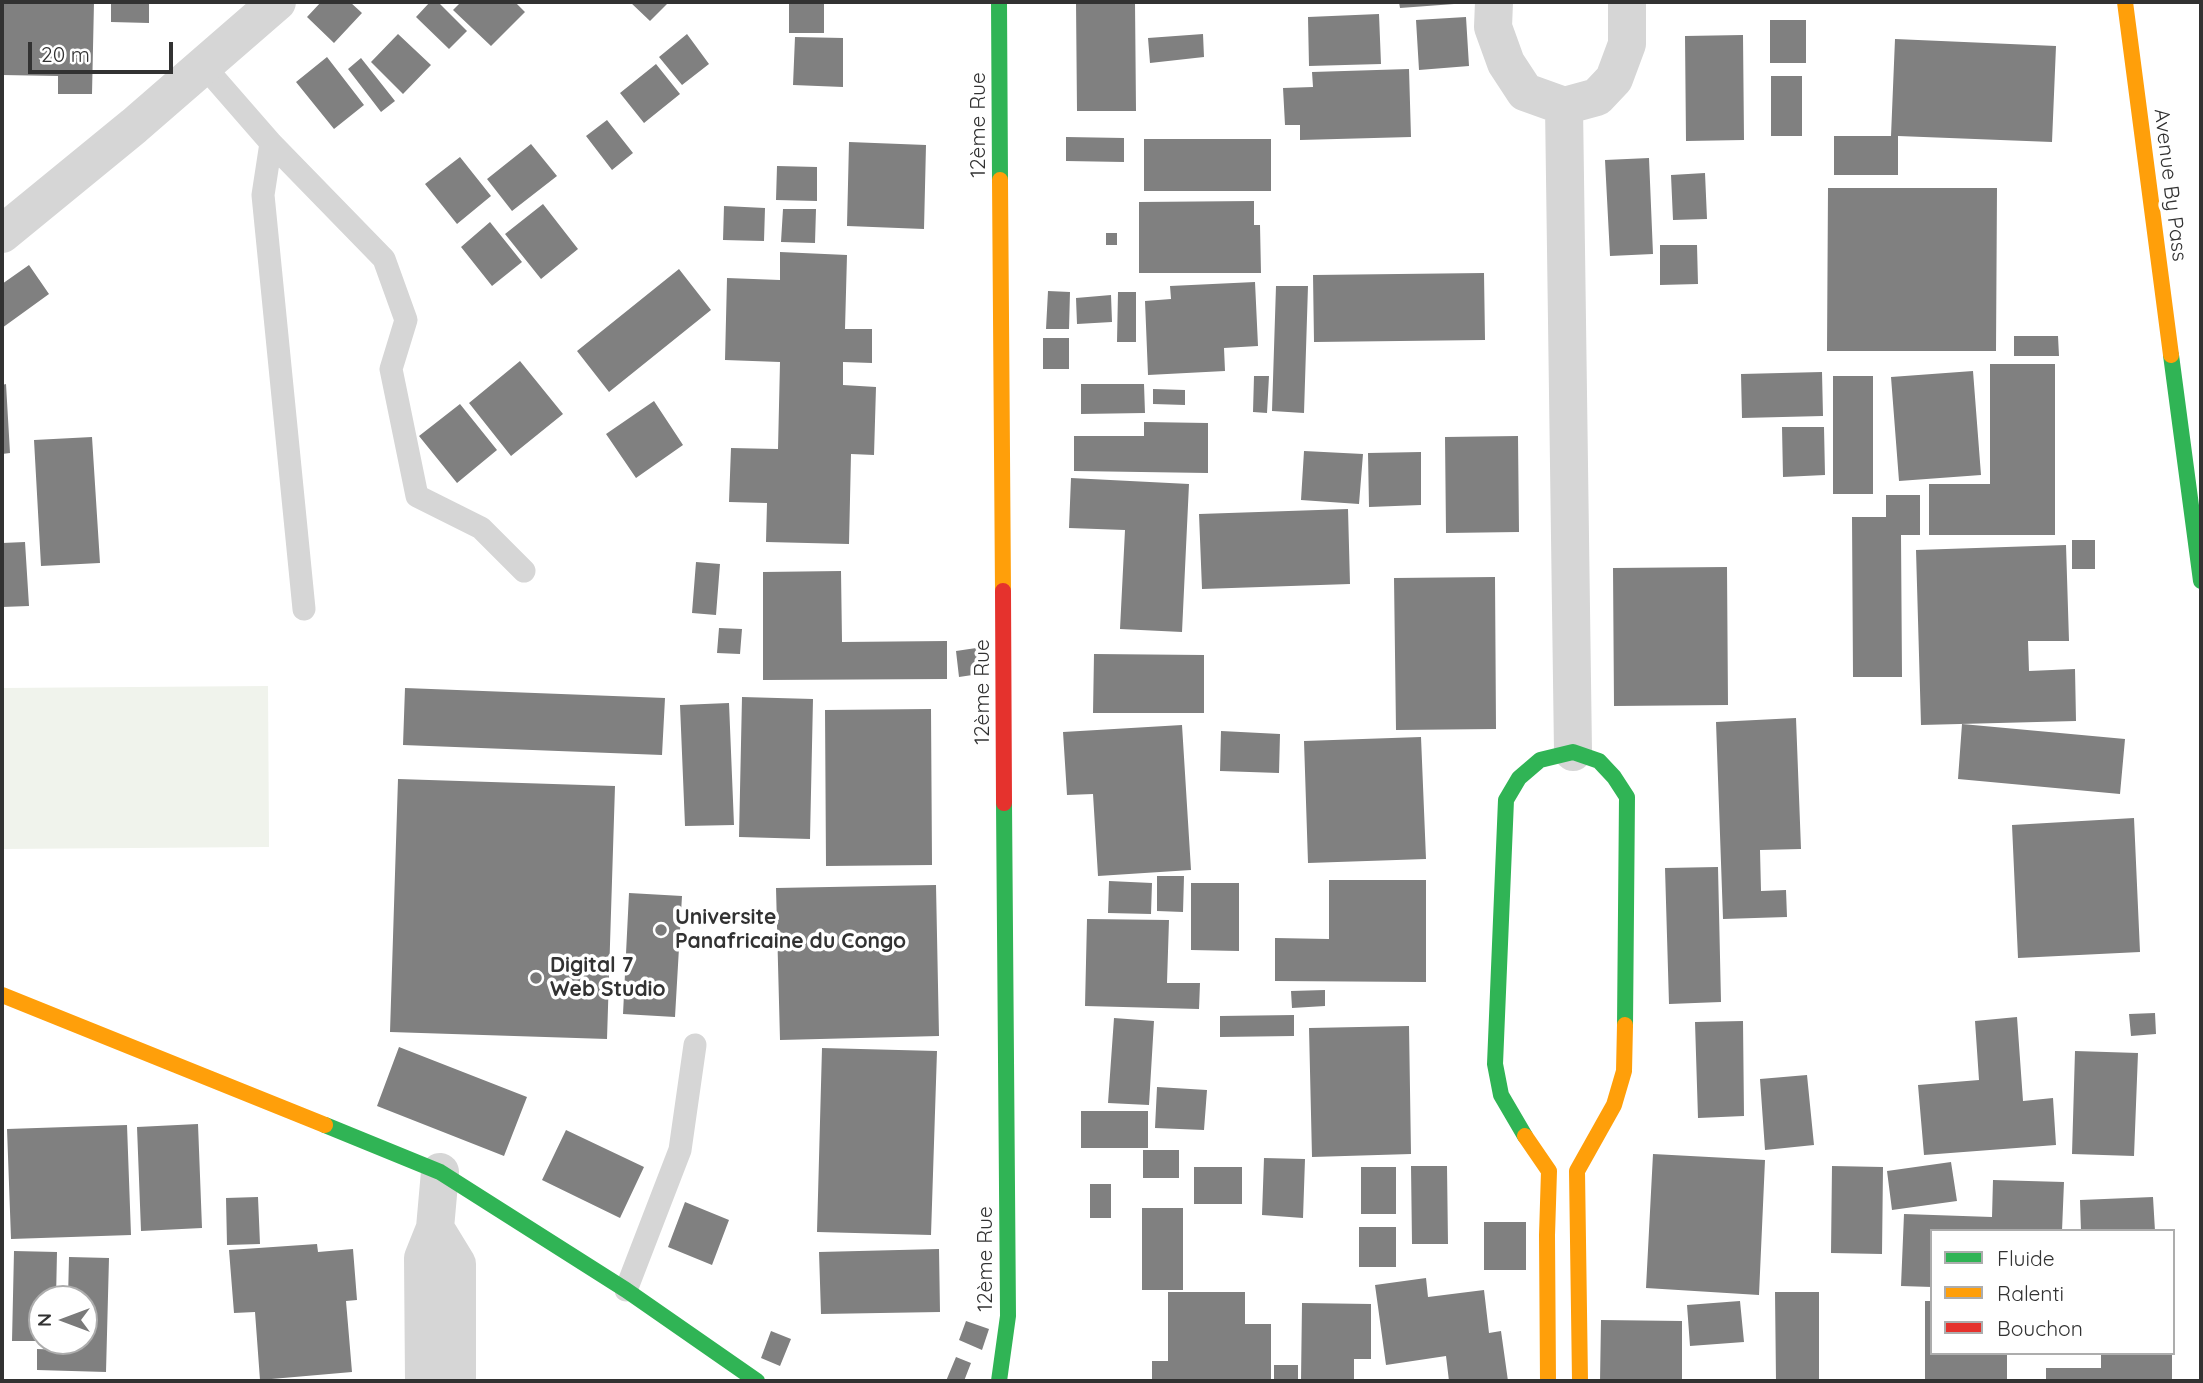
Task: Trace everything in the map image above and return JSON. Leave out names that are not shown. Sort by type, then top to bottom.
[{"type":"main road","name":"12ème Rue","points":[[999,2],[1008,1316],[999,1381]]},
{"type":"main road","name":"Avenue By Pass","points":[[2125,2],[2201,581]]},
{"type":"main road","points":[[1548,1381],[1547,1236],[1563,1171],[1614,1105],[1624,1071],[1627,797],[1615,777],[1599,761],[1573,752],[1540,760],[1519,778],[1506,800],[1495,1064],[1502,1095],[1516,1123],[1563,1171],[1580,1381]]},
{"type":"main road","points":[[2,995],[440,1172],[626,1290],[757,1381]]},
{"type":"street","points":[[2,234],[134,126],[277,2]]},
{"type":"street","points":[[1494,2],[1493,27],[1506,63],[1525,92],[1564,106],[1597,97],[1614,79],[1627,44],[1627,2]]},
{"type":"street","points":[[1564,106],[1573,752]]},
{"type":"street","points":[[424,1381],[423,1258],[435,1228],[440,1172]]},
{"type":"street","points":[[435,1228],[457,1264],[457,1381]]},
{"type":"lane","points":[[203,65],[271,143],[384,259],[406,320],[391,369],[417,496],[481,528],[524,571]]},
{"type":"lane","points":[[271,143],[263,195],[304,609]]},
{"type":"lane","points":[[626,1290],[680,1150],[695,1045]]},
{"type":"shaded area","points":[[268,686],[269,847],[2,849],[2,688]]},
{"type":"building","points":[[2,2],[94,2],[92,94],[58,94],[58,76],[2,75]]},
{"type":"building","points":[[111,2],[149,2],[149,23],[111,22]]},
{"type":"building","points":[[321,2],[350,2],[362,13],[334,43],[307,17]]},
{"type":"building","points":[[430,2],[438,2],[467,31],[449,49],[416,17]]},
{"type":"building","points":[[461,2],[515,2],[525,12],[491,46],[453,10]]},
{"type":"building","points":[[630,2],[669,2],[650,21]]},
{"type":"building","points":[[789,2],[824,2],[824,33],[789,33]]},
{"type":"building","points":[[1076,2],[1135,2],[1136,111],[1077,111]]},
{"type":"building","points":[[1399,2],[1454,2],[1454,4],[1400,8]]},
{"type":"building","points":[[1379,14],[1381,64],[1309,66],[1308,17]]},
{"type":"building","points":[[1466,17],[1469,66],[1419,70],[1416,20]]},
{"type":"building","points":[[1770,20],[1806,20],[1806,63],[1770,63]]},
{"type":"building","points":[[398,34],[431,65],[403,94],[371,62]]},
{"type":"building","points":[[687,34],[709,64],[682,85],[659,57]]},
{"type":"building","points":[[1203,34],[1204,57],[1150,63],[1148,38]]},
{"type":"building","points":[[1743,35],[1744,140],[1686,141],[1685,36]]},
{"type":"building","points":[[795,37],[843,38],[843,87],[793,85]]},
{"type":"building","points":[[1895,39],[2056,46],[2052,142],[1898,136],[1898,175],[1834,175],[1834,136],[1891,136]]},
{"type":"building","points":[[327,57],[364,105],[334,129],[296,82]]},
{"type":"building","points":[[361,58],[395,101],[381,112],[348,69]]},
{"type":"building","points":[[656,64],[680,94],[644,123],[620,93]]},
{"type":"building","points":[[1409,69],[1411,137],[1300,140],[1300,125],[1285,125],[1283,88],[1313,87],[1312,72]]},
{"type":"building","points":[[1771,76],[1802,76],[1802,136],[1771,136]]},
{"type":"building","points":[[607,120],[633,153],[612,170],[586,136]]},
{"type":"building","points":[[1066,137],[1124,138],[1124,162],[1066,161]]},
{"type":"building","points":[[1144,139],[1271,139],[1271,191],[1144,191]]},
{"type":"building","points":[[849,142],[926,145],[924,229],[847,226]]},
{"type":"building","points":[[531,144],[557,176],[512,211],[487,179]]},
{"type":"building","points":[[460,157],[491,196],[457,224],[425,184]]},
{"type":"building","points":[[1649,158],[1653,254],[1610,256],[1605,160]]},
{"type":"building","points":[[777,166],[817,167],[817,201],[776,200]]},
{"type":"building","points":[[1705,173],[1707,219],[1673,220],[1671,175]]},
{"type":"building","points":[[1828,188],[1997,188],[1996,351],[1827,351]]},
{"type":"building","points":[[1254,201],[1254,225],[1260,225],[1261,273],[1139,273],[1139,202]]},
{"type":"building","points":[[543,204],[578,249],[541,279],[505,234]]},
{"type":"building","points":[[724,206],[765,208],[764,241],[723,240]]},
{"type":"building","points":[[783,209],[816,209],[815,243],[781,242]]},
{"type":"building","points":[[490,222],[522,262],[492,286],[461,247]]},
{"type":"building","points":[[1106,233],[1117,233],[1117,245],[1106,245]]},
{"type":"building","points":[[1660,245],[1697,245],[1698,284],[1660,285]]},
{"type":"building","points":[[780,252],[847,255],[845,329],[872,329],[872,363],[843,362],[843,385],[876,387],[874,455],[851,454],[849,544],[766,542],[767,503],[729,502],[731,448],[778,449],[780,362],[725,360],[727,278],[780,280]]},
{"type":"building","points":[[29,265],[49,294],[2,328],[2,284]]},
{"type":"building","points":[[679,269],[711,310],[609,392],[577,351]]},
{"type":"building","points":[[1484,273],[1485,340],[1314,342],[1313,275]]},
{"type":"building","points":[[1255,282],[1258,346],[1224,348],[1225,371],[1148,375],[1145,301],[1171,299],[1170,286]]},
{"type":"building","points":[[1276,286],[1308,286],[1304,413],[1272,411]]},
{"type":"building","points":[[1048,291],[1070,292],[1069,329],[1046,329]]},
{"type":"building","points":[[1118,292],[1136,292],[1136,342],[1117,342]]},
{"type":"building","points":[[1111,295],[1112,322],[1077,324],[1076,298]]},
{"type":"building","points":[[2014,336],[2058,336],[2059,356],[2014,356]]},
{"type":"building","points":[[1043,338],[1069,338],[1069,369],[1043,369]]},
{"type":"building","points":[[520,361],[563,414],[511,456],[469,403]]},
{"type":"building","points":[[1990,364],[2055,364],[2055,535],[1929,535],[1929,484],[1990,484]]},
{"type":"building","points":[[1973,371],[1981,475],[1899,481],[1891,377]]},
{"type":"building","points":[[1822,372],[1823,416],[1742,418],[1741,374]]},
{"type":"building","points":[[1254,376],[1269,376],[1267,413],[1253,412]]},
{"type":"building","points":[[1833,376],[1873,376],[1873,494],[1833,494]]},
{"type":"building","points":[[6,384],[10,453],[2,454],[2,385]]},
{"type":"building","points":[[1081,384],[1144,384],[1145,413],[1081,414]]},
{"type":"building","points":[[1153,389],[1185,390],[1185,405],[1153,404]]},
{"type":"building","points":[[654,401],[683,445],[636,478],[606,434]]},
{"type":"building","points":[[460,404],[497,450],[457,483],[419,436]]},
{"type":"building","points":[[1144,422],[1208,423],[1208,473],[1074,471],[1074,436],[1144,436]]},
{"type":"building","points":[[1782,427],[1824,427],[1825,475],[1783,477]]},
{"type":"building","points":[[1518,436],[1519,532],[1446,533],[1445,437]]},
{"type":"building","points":[[92,437],[100,563],[41,566],[34,440]]},
{"type":"building","points":[[1304,451],[1363,454],[1359,504],[1301,500]]},
{"type":"building","points":[[1421,452],[1421,505],[1369,507],[1368,453]]},
{"type":"building","points":[[1071,478],[1189,484],[1182,632],[1120,629],[1125,530],[1069,528]]},
{"type":"building","points":[[1886,495],[1920,495],[1920,535],[1901,535],[1902,677],[1853,677],[1852,517],[1886,517]]},
{"type":"building","points":[[1348,509],[1350,584],[1202,589],[1199,514]]},
{"type":"building","points":[[2072,540],[2095,540],[2095,569],[2072,569]]},
{"type":"building","points":[[25,542],[29,606],[2,607],[2,543]]},
{"type":"building","points":[[2066,545],[2069,641],[2028,641],[2029,671],[2075,669],[2076,721],[1921,725],[1916,550]]},
{"type":"building","points":[[696,562],[720,564],[716,615],[692,613]]},
{"type":"building","points":[[1727,567],[1728,705],[1614,706],[1613,568]]},
{"type":"building","points":[[841,571],[842,642],[947,641],[947,679],[763,680],[763,572]]},
{"type":"building","points":[[1495,577],[1496,729],[1396,730],[1394,578]]},
{"type":"building","points":[[719,628],[742,629],[740,654],[717,653]]},
{"type":"building","points":[[983,647],[986,673],[959,677],[956,651]]},
{"type":"building","points":[[1094,654],[1204,655],[1204,713],[1093,713]]},
{"type":"building","points":[[405,688],[665,698],[662,755],[403,745]]},
{"type":"building","points":[[742,697],[813,699],[810,839],[739,837]]},
{"type":"building","points":[[729,703],[734,825],[685,826],[680,705]]},
{"type":"building","points":[[931,709],[932,865],[826,866],[825,710]]},
{"type":"building","points":[[1796,718],[1801,849],[1760,850],[1761,891],[1786,890],[1787,917],[1723,919],[1716,722]]},
{"type":"building","points":[[1962,724],[2125,739],[2120,794],[1958,779]]},
{"type":"building","points":[[1182,725],[1191,870],[1098,876],[1093,794],[1067,795],[1063,732]]},
{"type":"building","points":[[1221,731],[1280,734],[1279,773],[1220,771]]},
{"type":"building","points":[[1421,737],[1426,859],[1308,863],[1304,741]]},
{"type":"building","points":[[398,779],[615,786],[607,1039],[390,1032]]},
{"type":"building","points":[[2134,818],[2140,952],[2018,958],[2012,825]]},
{"type":"building","points":[[1718,867],[1721,1002],[1669,1004],[1665,868]]},
{"type":"building","points":[[1157,876],[1184,876],[1183,912],[1157,911]]},
{"type":"building","points":[[1329,880],[1426,880],[1426,982],[1275,981],[1275,938],[1329,939]]},
{"type":"building","points":[[1109,881],[1152,883],[1151,914],[1108,913]]},
{"type":"building","points":[[1191,883],[1239,883],[1239,951],[1191,950]]},
{"type":"building","points":[[936,885],[939,1036],[780,1040],[776,888]]},
{"type":"building","points":[[629,893],[682,896],[675,1017],[623,1014]]},
{"type":"building","points":[[1087,919],[1169,920],[1167,983],[1200,983],[1199,1009],[1085,1006]]},
{"type":"building","points":[[1325,990],[1325,1006],[1292,1008],[1291,991]]},
{"type":"building","points":[[2155,1013],[2156,1034],[2131,1036],[2129,1014]]},
{"type":"building","points":[[1294,1015],[1294,1036],[1220,1037],[1220,1016]]},
{"type":"building","points":[[2017,1017],[2023,1101],[2053,1098],[2056,1145],[1924,1155],[1918,1085],[1979,1080],[1975,1021]]},
{"type":"building","points":[[1114,1018],[1154,1021],[1149,1105],[1108,1103]]},
{"type":"building","points":[[1743,1021],[1744,1116],[1698,1118],[1695,1022]]},
{"type":"building","points":[[1409,1026],[1411,1154],[1312,1157],[1309,1028]]},
{"type":"building","points":[[399,1047],[527,1097],[504,1156],[377,1106]]},
{"type":"building","points":[[822,1048],[937,1051],[931,1235],[817,1232]]},
{"type":"building","points":[[2075,1051],[2138,1053],[2134,1156],[2072,1154]]},
{"type":"building","points":[[1807,1075],[1814,1145],[1765,1150],[1760,1079]]},
{"type":"building","points":[[1157,1087],[1207,1090],[1204,1130],[1155,1128]]},
{"type":"building","points":[[1081,1111],[1148,1111],[1148,1148],[1081,1148]]},
{"type":"building","points":[[198,1124],[202,1228],[141,1231],[137,1127]]},
{"type":"building","points":[[127,1125],[131,1235],[11,1239],[7,1129]]},
{"type":"building","points":[[566,1130],[644,1167],[620,1218],[542,1180]]},
{"type":"building","points":[[1143,1150],[1179,1150],[1179,1178],[1143,1178]]},
{"type":"building","points":[[1653,1154],[1765,1160],[1759,1295],[1646,1288]]},
{"type":"building","points":[[1264,1158],[1305,1159],[1303,1218],[1262,1215]]},
{"type":"building","points":[[1951,1162],[1957,1201],[1892,1210],[1887,1171]]},
{"type":"building","points":[[1411,1166],[1447,1166],[1448,1244],[1412,1244]]},
{"type":"building","points":[[1832,1166],[1883,1167],[1882,1254],[1831,1253]]},
{"type":"building","points":[[1194,1167],[1242,1167],[1242,1204],[1194,1204]]},
{"type":"building","points":[[1361,1167],[1396,1167],[1396,1214],[1361,1214]]},
{"type":"building","points":[[1993,1180],[2064,1182],[2062,1229],[1930,1229],[1930,1287],[1901,1286],[1904,1214],[1992,1217]]},
{"type":"building","points":[[1090,1184],[1111,1184],[1111,1218],[1090,1218]]},
{"type":"building","points":[[258,1197],[260,1244],[227,1245],[226,1198]]},
{"type":"building","points":[[2153,1197],[2155,1229],[2081,1229],[2080,1200]]},
{"type":"building","points":[[685,1202],[729,1220],[712,1265],[668,1247]]},
{"type":"building","points":[[1142,1208],[1183,1208],[1183,1290],[1142,1290]]},
{"type":"building","points":[[1484,1222],[1526,1222],[1526,1270],[1484,1270]]},
{"type":"building","points":[[1359,1227],[1396,1227],[1396,1267],[1359,1267]]},
{"type":"building","points":[[317,1244],[318,1252],[353,1249],[357,1300],[346,1301],[352,1372],[260,1380],[255,1312],[234,1313],[229,1250]]},
{"type":"building","points":[[939,1249],[940,1312],[821,1314],[819,1252]]},
{"type":"building","points":[[14,1251],[57,1252],[56,1285],[28,1285],[28,1341],[12,1341]]},
{"type":"building","points":[[69,1257],[109,1258],[106,1372],[37,1370],[37,1355],[98,1355],[98,1285],[68,1285]]},
{"type":"building","points":[[1426,1278],[1428,1297],[1484,1290],[1489,1333],[1501,1331],[1508,1381],[1449,1381],[1446,1356],[1386,1365],[1375,1285]]},
{"type":"building","points":[[1168,1292],[1245,1292],[1245,1324],[1271,1324],[1271,1381],[1152,1381],[1152,1361],[1168,1361]]},
{"type":"building","points":[[1775,1292],[1819,1292],[1819,1381],[1776,1381]]},
{"type":"building","points":[[1740,1301],[1744,1342],[1690,1346],[1687,1305]]},
{"type":"building","points":[[1925,1301],[1930,1301],[1930,1355],[2007,1355],[2007,1381],[1925,1381]]},
{"type":"building","points":[[1302,1303],[1371,1304],[1371,1359],[1354,1359],[1354,1381],[1301,1381]]},
{"type":"building","points":[[1601,1320],[1682,1321],[1682,1381],[1600,1381]]},
{"type":"building","points":[[966,1321],[989,1329],[982,1350],[959,1340]]},
{"type":"building","points":[[771,1331],[791,1339],[780,1366],[761,1358]]},
{"type":"building","points":[[2101,1355],[2172,1355],[2172,1381],[2046,1381],[2046,1368],[2101,1368]]},
{"type":"building","points":[[956,1357],[971,1363],[964,1381],[946,1381]]},
{"type":"building","points":[[1274,1365],[1298,1365],[1298,1381],[1274,1381]]},
{"type":"traffic: fast","points":[[999,2],[1000,180]]},
{"type":"traffic: fast","points":[[2171,355],[2201,581]]},
{"type":"traffic: fast","points":[[1525,1136],[1501,1095],[1495,1064],[1506,800],[1519,778],[1540,760],[1573,752],[1599,761],[1627,797],[1625,1025]]},
{"type":"traffic: fast","points":[[999,1381],[1008,1316],[1004,803]]},
{"type":"traffic: fast","points":[[325,1125],[440,1172],[626,1290],[757,1381]]},
{"type":"traffic: slow","points":[[2125,2],[2171,355]]},
{"type":"traffic: slow","points":[[1000,180],[1003,591]]},
{"type":"traffic: slow","points":[[2,995],[325,1125]]},
{"type":"traffic: slow","points":[[1580,1381],[1577,1171],[1614,1105],[1624,1071],[1625,1025]]},
{"type":"traffic: slow","points":[[1525,1136],[1549,1171],[1548,1381]]},
{"type":"traffic: jam","points":[[1003,591],[1004,803]]},
{"type":"place","name":"Universite Panafricaine du Congo","points":[[661,930]]},
{"type":"place","name":"Digital 7 Web Studio","points":[[536,978]]}]
